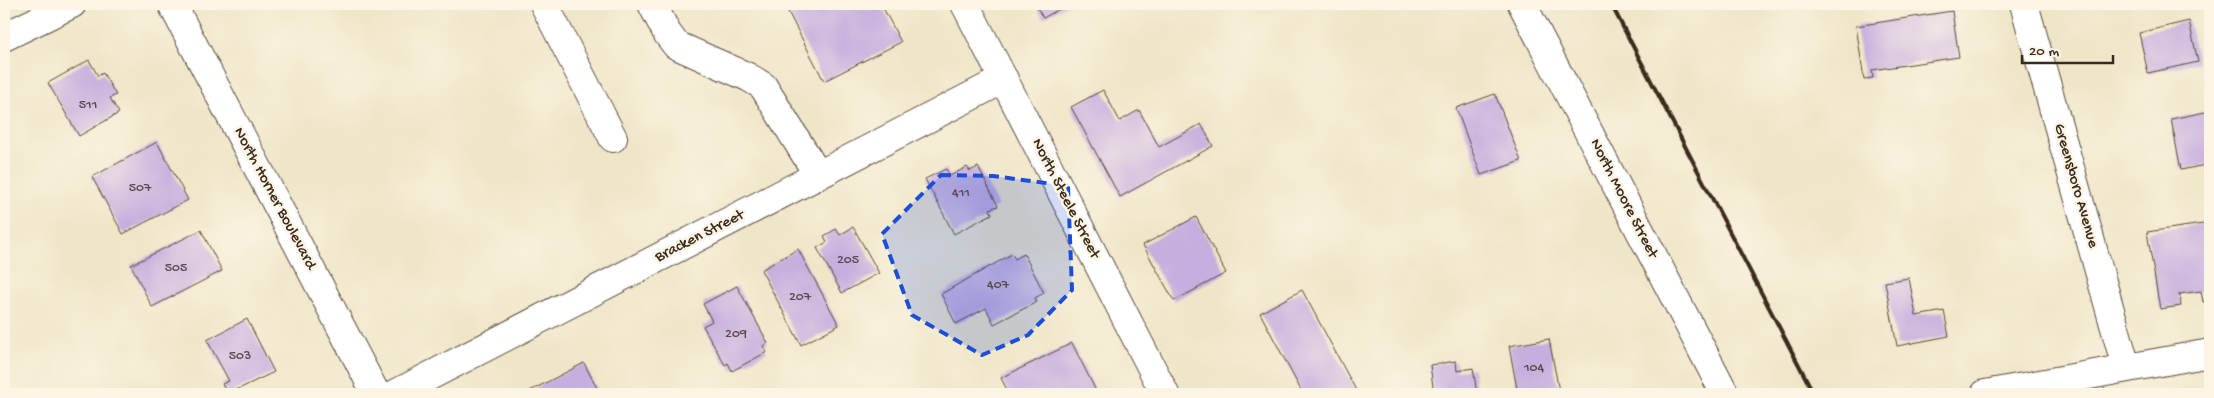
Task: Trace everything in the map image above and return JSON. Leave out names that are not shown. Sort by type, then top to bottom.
[{"type":"street","points":[[4,37],[72,4]]},
{"type":"street","name":"North Horner Boulevard","points":[[172,4],[376,394]]},
{"type":"street","points":[[544,4],[613,138]]},
{"type":"street","points":[[652,4],[676,45],[748,76],[763,86],[818,176]]},
{"type":"street","name":"North Steele Street","points":[[965,4],[1165,394]]},
{"type":"street","name":"North Moore Street","points":[[1522,4],[1724,394]]},
{"type":"street","name":"Greensboro Avenue","points":[[2024,4],[2126,367]]},
{"type":"street","name":"Bracken Street","points":[[395,394],[1004,79]]},
{"type":"street","points":[[1985,394],[2210,353]]},
{"type":"highlighted area","points":[[941,175],[993,176],[1068,186],[1072,290],[1028,335],[982,355],[912,315],[882,234]]},
{"type":"building","points":[[784,4],[881,4],[901,42],[824,81]]},
{"type":"building","points":[[1035,4],[1069,4],[1043,18]]},
{"type":"building","points":[[1952,11],[1959,57],[1872,70],[1873,78],[1864,79],[1856,26]]},
{"type":"building","points":[[2189,21],[2198,62],[2148,73],[2139,33]]},
{"type":"building","points":[[89,60],[98,76],[103,73],[116,95],[110,98],[119,113],[79,136],[48,83]]},
{"type":"building","points":[[1103,90],[1120,121],[1139,110],[1159,147],[1201,124],[1213,146],[1120,197],[1071,107]]},
{"type":"building","points":[[1495,94],[1521,161],[1481,175],[1456,108]]},
{"type":"building","points":[[2210,111],[2210,164],[2181,170],[2171,119]]},
{"type":"building","points":[[157,142],[188,200],[123,234],[92,177]]},
{"type":"building","points":[[967,167],[970,171],[978,167],[998,206],[990,209],[992,214],[954,234],[925,179],[946,169],[950,176]]},
{"type":"building","points":[[1196,217],[1226,273],[1174,301],[1143,245]]},
{"type":"building","points":[[2210,223],[2210,300],[2203,302],[2201,291],[2179,294],[2181,306],[2160,309],[2147,232]]},
{"type":"building","points":[[853,227],[879,273],[842,293],[817,248],[827,242],[824,236],[836,229],[840,235]]},
{"type":"building","points":[[201,230],[222,271],[152,307],[131,265]]},
{"type":"building","points":[[798,249],[839,325],[801,345],[761,270]]},
{"type":"building","points":[[1012,254],[1015,259],[1024,254],[1044,293],[1035,298],[1037,302],[994,324],[986,308],[956,324],[941,294]]},
{"type":"building","points":[[1909,278],[1916,316],[1944,311],[1949,336],[1897,346],[1885,282]]},
{"type":"building","points":[[737,286],[768,343],[763,346],[767,352],[732,371],[728,363],[725,365],[703,326],[712,321],[703,304]]},
{"type":"building","points":[[1302,290],[1358,394],[1303,394],[1260,313]]},
{"type":"building","points":[[247,319],[274,372],[228,394],[222,384],[229,381],[207,340]]},
{"type":"building","points":[[1549,339],[1559,391],[1568,389],[1569,394],[1518,394],[1509,346]]},
{"type":"building","points":[[1072,343],[1096,391],[1090,394],[1009,394],[1001,378]]},
{"type":"building","points":[[1456,361],[1457,371],[1473,368],[1477,394],[1434,394],[1430,365]]},
{"type":"building","points":[[584,363],[600,394],[524,394]]},
{"type":"railway","points":[[1611,4],[1814,394]]}]
